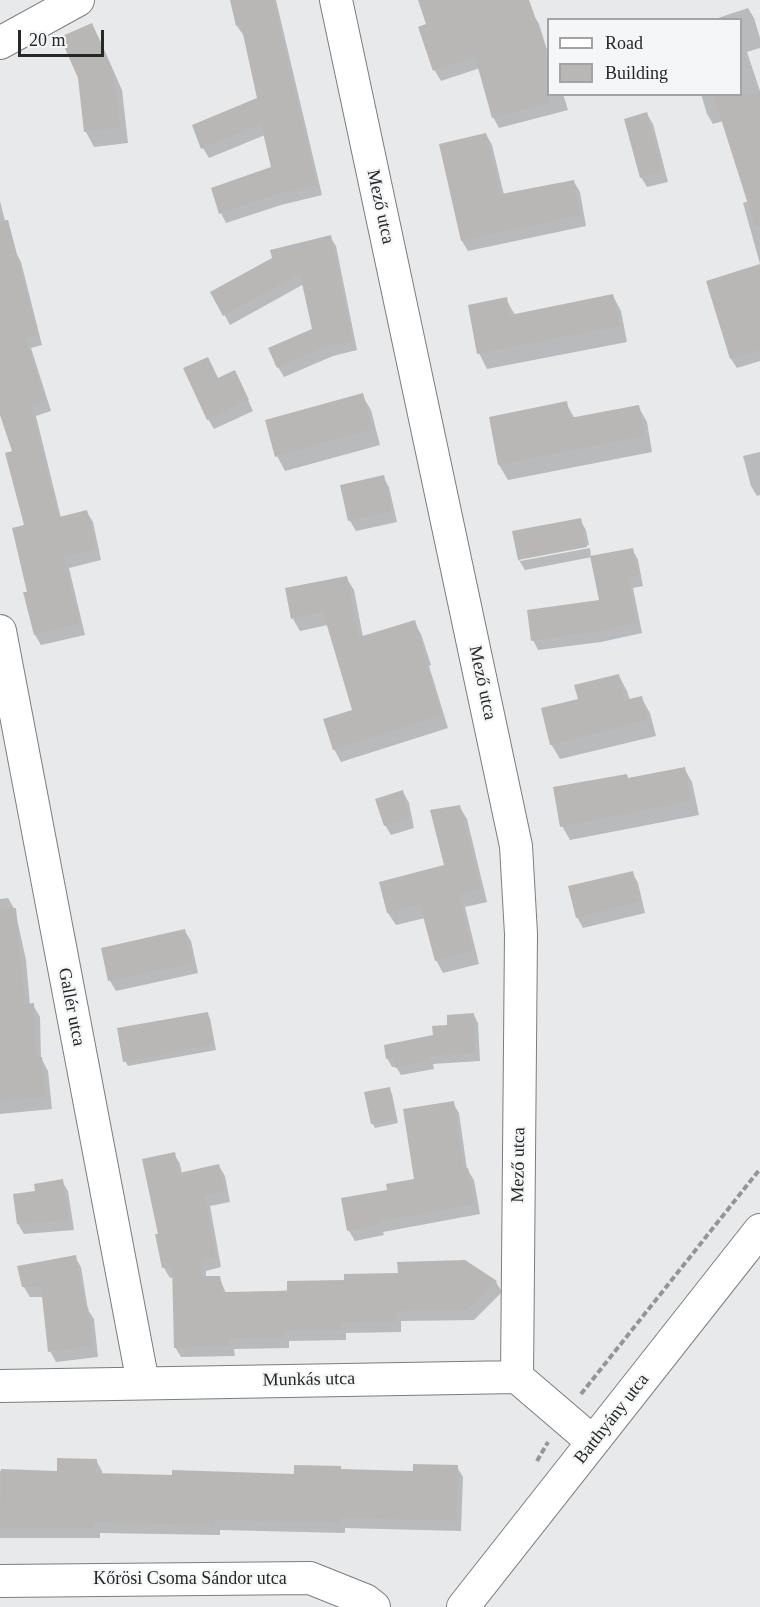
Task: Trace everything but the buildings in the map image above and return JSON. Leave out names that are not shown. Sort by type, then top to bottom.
[{"type":"street","points":[[0,43],[78,0]]},
{"type":"street","name":"Mező utca","points":[[336,0],[516,846],[521,934],[517,1377]]},
{"type":"street","name":"Gallér utca","points":[[0,631],[143,1383]]},
{"type":"street","name":"Batthyány utca","points":[[463,1607],[760,1230]]},
{"type":"street","points":[[517,1377],[593,1442]]},
{"type":"street","name":"Munkás utca","points":[[0,1386],[517,1377]]},
{"type":"street","name":"Kőrösi Csoma Sándor utca","points":[[0,1581],[310,1578],[365,1600],[374,1607]]},
{"type":"path","points":[[536,1463],[563,1417],[760,1169]]}]
